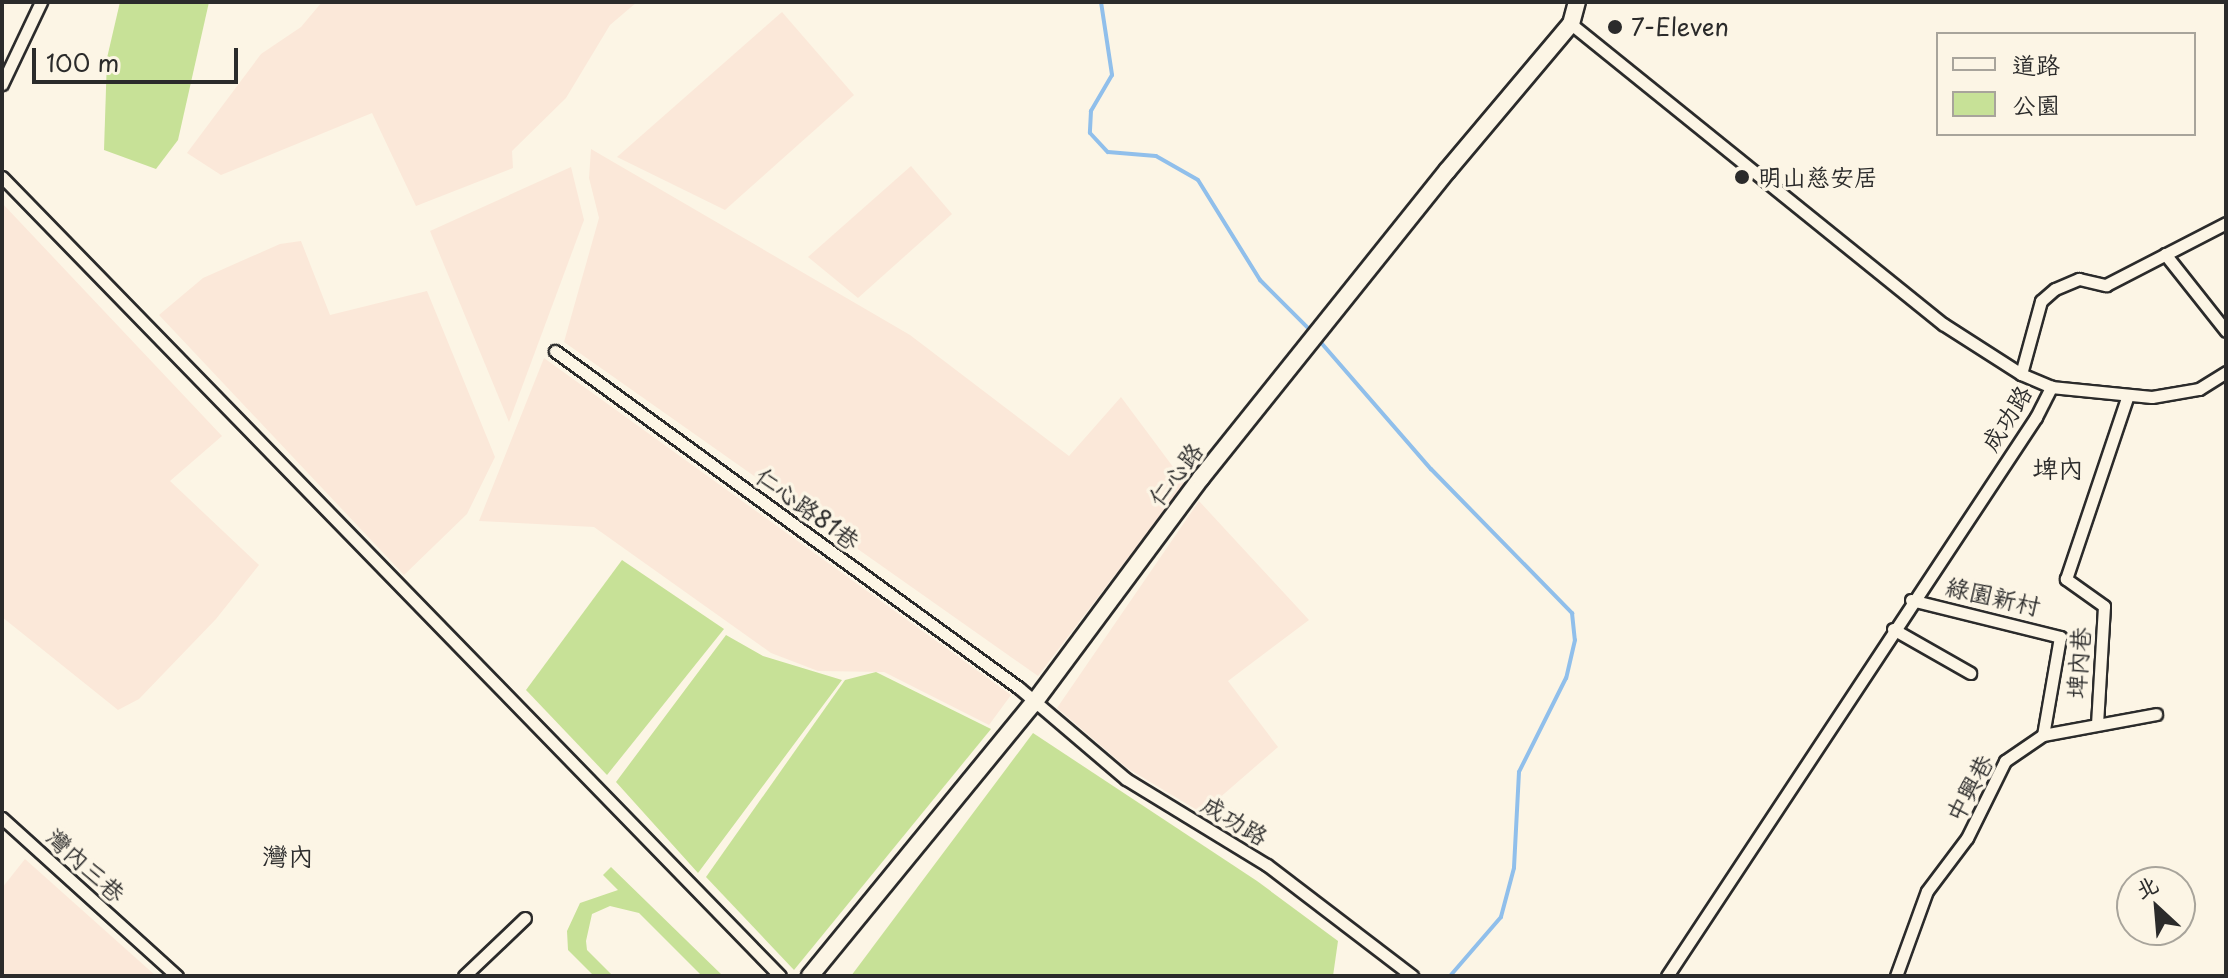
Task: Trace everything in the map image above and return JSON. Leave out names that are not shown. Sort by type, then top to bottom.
[{"type":"street","points":[[2,84],[41,2]]},
{"type":"street","name":"仁心路","points":[[810,976],[1033,704],[1201,478],[1571,24],[1577,2]]},
{"type":"street","name":"成功路","points":[[1571,24],[1943,324],[2021,374],[2051,387],[2036,417],[1911,600],[1667,976]]},
{"type":"street","points":[[2,177],[780,976]]},
{"type":"street","points":[[2021,374],[2041,301],[2055,289],[2079,279],[2106,285],[2226,223]]},
{"type":"street","points":[[2165,254],[2226,331]]},
{"type":"street","name":"仁心路81巷","points":[[555,351],[1019,688],[1033,704]]},
{"type":"street","points":[[2051,387],[2152,397],[2199,389],[2226,372]]},
{"type":"street","name":"埤內巷","points":[[2097,724],[2104,606],[2066,579],[2128,395]]},
{"type":"street","name":"綠園新村","points":[[1911,600],[2060,637],[2043,735]]},
{"type":"street","points":[[1893,629],[1970,673]]},
{"type":"street","name":"成功路","points":[[1033,704],[1126,779],[1267,865],[1412,976]]},
{"type":"street","name":"中興巷","points":[[1896,976],[1927,891],[1967,838],[2005,761],[2043,735],[2156,714]]},
{"type":"street","name":"灣內三巷","points":[[2,818],[177,976]]},
{"type":"street","points":[[464,976],[525,918]]},
{"type":"shaded area","points":[[322,2],[637,2],[610,25],[566,98],[512,151],[513,168],[416,206],[372,113],[221,175],[187,153],[261,54],[301,27]]},
{"type":"shaded area","points":[[782,12],[854,95],[725,210],[617,157]]},
{"type":"shaded area","points":[[591,149],[910,335],[1069,456],[1121,397],[1185,483],[1038,676],[564,342],[599,218],[589,178]]},
{"type":"shaded area","points":[[911,166],[952,214],[858,298],[808,257]]},
{"type":"shaded area","points":[[571,167],[584,220],[509,422],[430,231]]},
{"type":"shaded area","points":[[2,203],[222,436],[170,481],[259,565],[216,619],[139,699],[118,710],[2,617]]},
{"type":"shaded area","points":[[301,241],[330,315],[427,291],[495,457],[467,514],[404,575],[159,315],[203,278],[280,244]]},
{"type":"shaded area","points":[[544,358],[1011,695],[989,725],[884,672],[818,671],[771,653],[594,527],[479,521]]},
{"type":"shaded area","points":[[1199,501],[1309,620],[1228,681],[1278,747],[1202,813],[1127,768],[1057,708]]},
{"type":"shaded area","points":[[25,859],[156,976],[2,976],[2,888]]},
{"type":"green space","points":[[120,2],[209,2],[178,140],[156,169],[104,150],[107,58]]},
{"type":"green space","points":[[622,560],[724,629],[607,775],[526,690]]},
{"type":"green space","points":[[726,635],[763,656],[842,680],[698,873],[616,782]]},
{"type":"green space","points":[[876,672],[991,729],[794,970],[706,877],[845,680]]},
{"type":"green space","points":[[1033,733],[1257,881],[1338,941],[1333,976],[851,976]]},
{"type":"green space","points":[[611,867],[723,976],[702,976],[639,913],[610,906],[592,914],[586,941],[587,950],[613,976],[594,976],[568,950],[567,931],[580,903],[618,890],[603,875]]},
{"type":"waterway","points":[[1101,2],[1112,75],[1091,111],[1090,133],[1108,152],[1156,156],[1198,180],[1260,280],[1311,331]]},
{"type":"waterway","points":[[1317,338],[1431,469],[1572,613],[1575,640],[1566,678],[1519,772],[1514,868],[1501,917],[1450,976]]},
{"type":"place","name":"7-Eleven","points":[[1615,27]]},
{"type":"place","name":"明山慈安居","points":[[1742,177]]},
{"type":"district","name":"埤内","points":[[2058,468]]},
{"type":"district","name":"灣内","points":[[288,856]]}]
